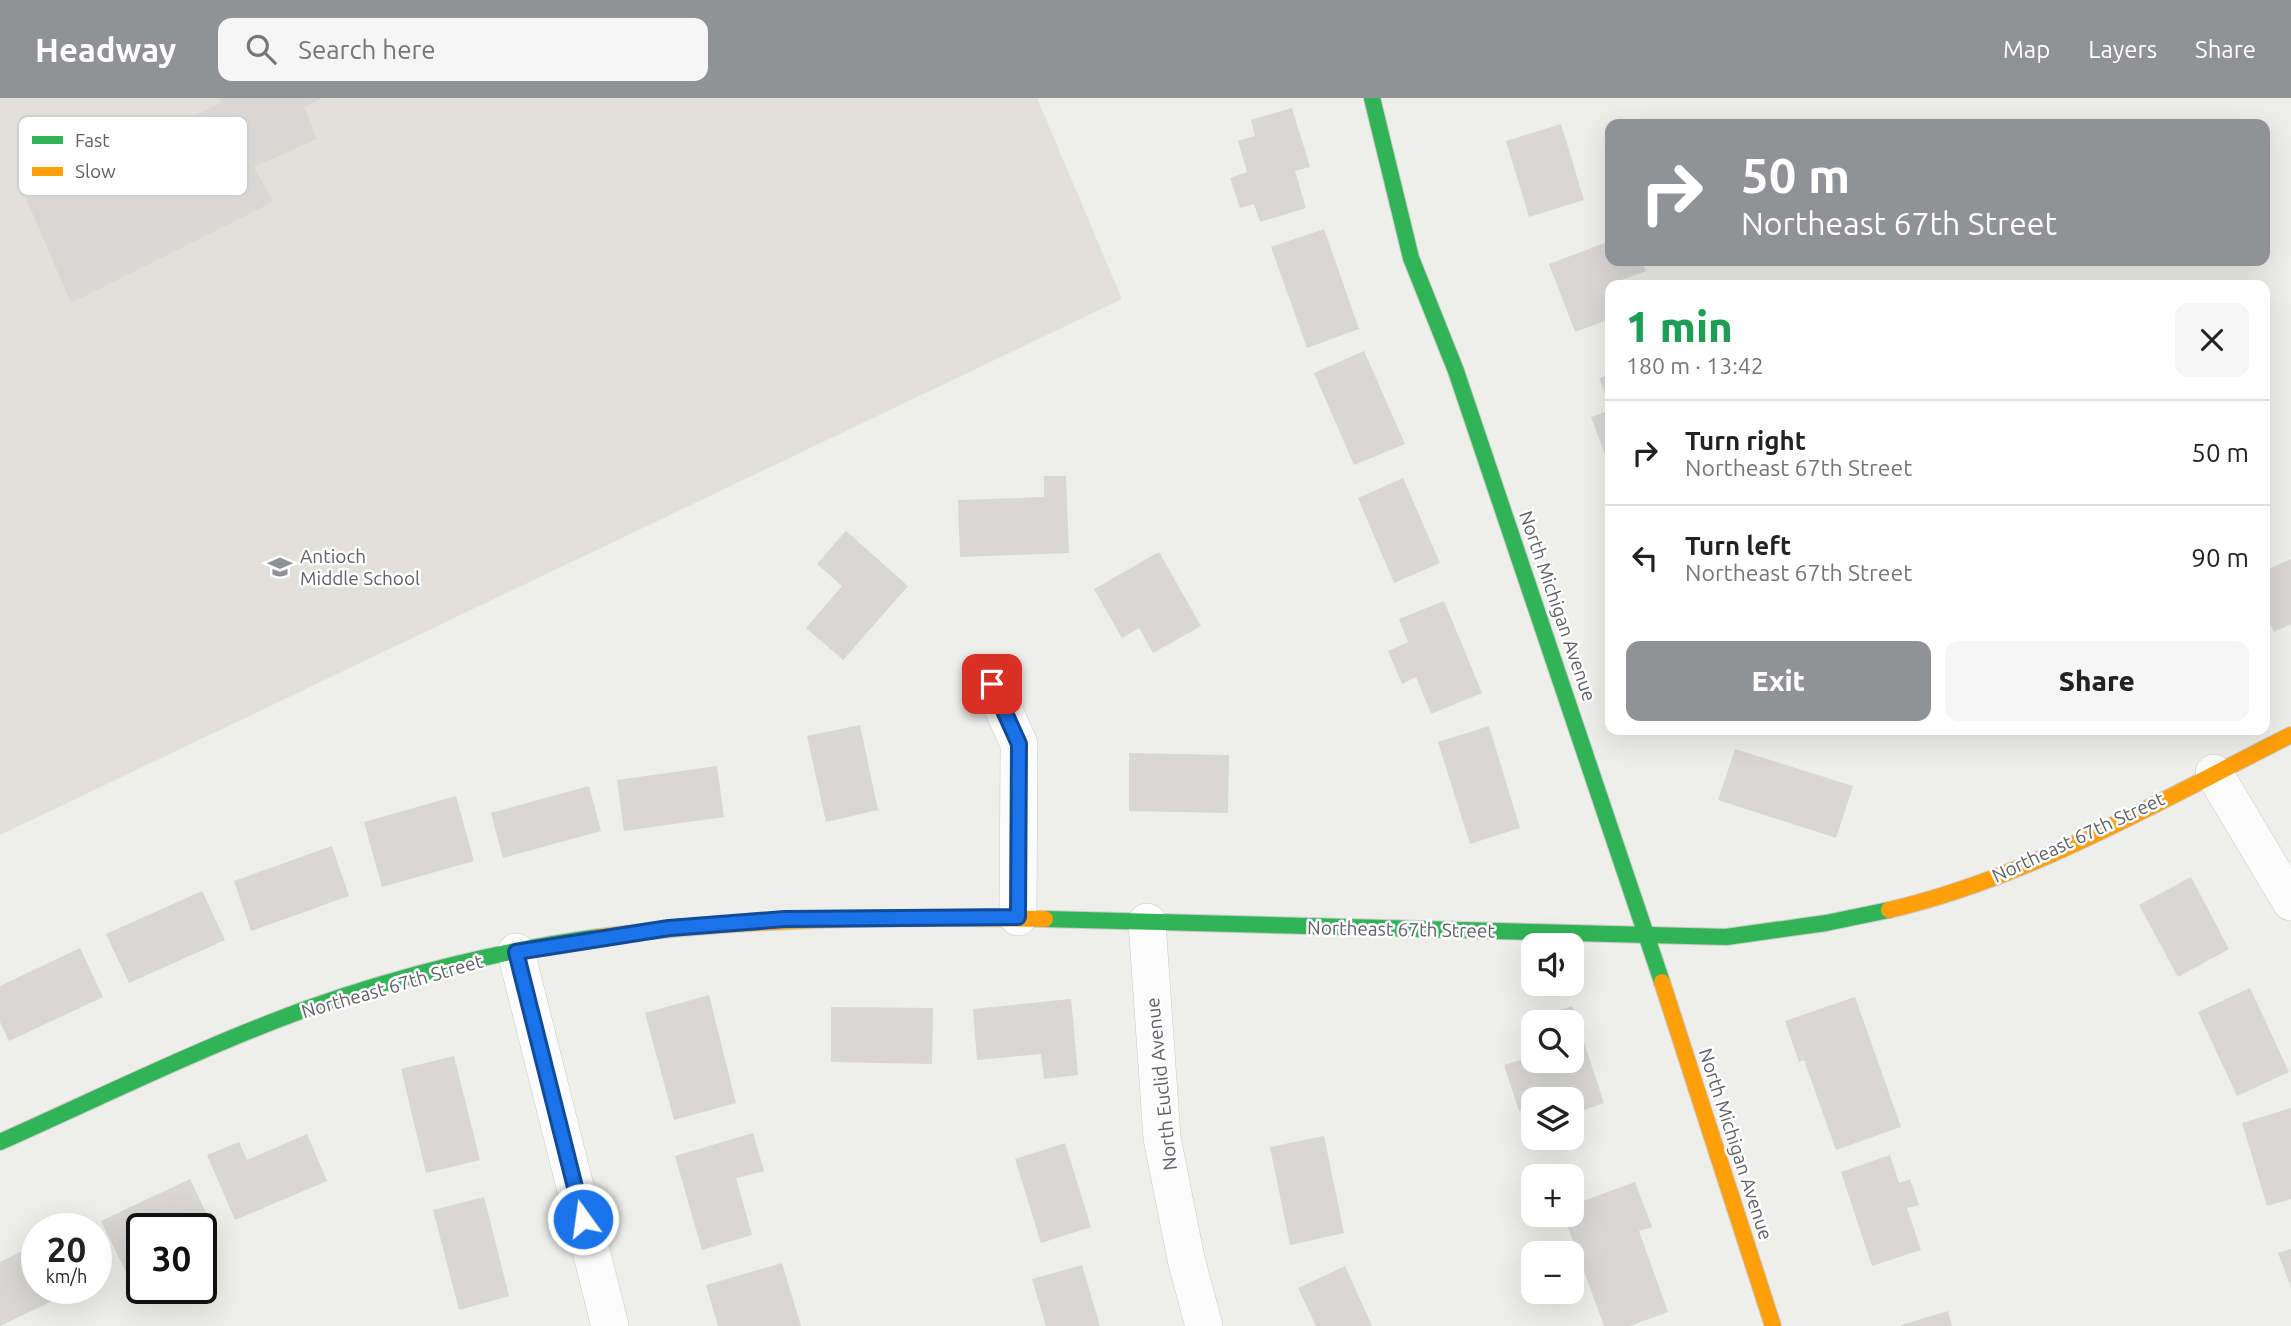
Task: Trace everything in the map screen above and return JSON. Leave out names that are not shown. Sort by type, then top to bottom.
[{"type":"street","name":"North Michigan Avenue","points":[[1372,98],[1401,220],[1429,308],[1456,371],[1647,935],[1773,1326]]},
{"type":"street","points":[[992,684],[1019,744],[1018,917]]},
{"type":"street","name":"Northeast 67th Street","points":[[0,1142],[278,1020],[413,976],[516,952],[669,928],[772,920],[1018,917],[1726,937],[1825,924],[1922,901],[1986,880],[2047,855],[2291,735]]},
{"type":"street","points":[[2214,773],[2291,902]]},
{"type":"street","name":"North Euclid Avenue","points":[[1147,922],[1162,1138],[1186,1259],[1204,1326]]},
{"type":"street","points":[[516,952],[610,1326]]},
{"type":"shaded area","name":"Antioch Middle School","points":[[0,98],[1037,98],[1122,299],[0,835]]},
{"type":"building","points":[[219,98],[323,98],[304,107],[317,139],[254,167],[273,202],[71,303],[25,196],[248,196],[248,116],[194,116],[221,103]]},
{"type":"building","points":[[1292,108],[1310,167],[1295,171],[1306,208],[1260,222],[1254,204],[1240,208],[1230,178],[1247,172],[1238,141],[1255,136],[1251,120]]},
{"type":"building","points":[[1561,124],[1584,200],[1529,217],[1506,141]]},
{"type":"building","points":[[1324,229],[1359,329],[1307,348],[1271,247]]},
{"type":"building","points":[[1605,243],[1605,266],[1644,266],[1646,271],[1621,280],[1605,280],[1605,321],[1575,332],[1549,264]]},
{"type":"building","points":[[1364,351],[1405,444],[1354,465],[1314,373]]},
{"type":"building","points":[[1605,376],[1605,394],[1599,378]]},
{"type":"building","points":[[1605,412],[1605,454],[1591,417]]},
{"type":"building","points":[[1044,476],[1066,476],[1069,553],[960,557],[958,500],[1044,497]]},
{"type":"building","points":[[1403,478],[1440,563],[1394,583],[1358,498]]},
{"type":"building","points":[[846,531],[908,586],[843,660],[806,628],[842,586],[817,564]]},
{"type":"building","points":[[1159,552],[1201,626],[1153,653],[1139,628],[1122,638],[1094,589]]},
{"type":"building","points":[[2291,559],[2291,624],[2274,632],[2270,624],[2270,568]]},
{"type":"building","points":[[1444,601],[1482,693],[1431,714],[1416,677],[1402,684],[1388,651],[1408,642],[1399,619]]},
{"type":"building","points":[[860,725],[878,810],[826,822],[807,736]]},
{"type":"building","points":[[1489,726],[1520,828],[1470,844],[1438,742]]},
{"type":"building","points":[[1735,749],[1853,786],[1836,838],[1718,800]]},
{"type":"building","points":[[1129,753],[1229,755],[1228,813],[1129,811]]},
{"type":"building","points":[[717,766],[724,817],[624,831],[617,780]]},
{"type":"building","points":[[589,786],[601,831],[503,858],[491,813]]},
{"type":"building","points":[[456,796],[474,861],[382,887],[364,822]]},
{"type":"building","points":[[332,846],[349,896],[251,931],[234,881]]},
{"type":"building","points":[[2191,877],[2229,949],[2178,977],[2139,905]]},
{"type":"building","points":[[202,891],[225,940],[129,983],[106,934]]},
{"type":"building","points":[[80,948],[103,997],[9,1041],[0,1022],[0,986]]},
{"type":"building","points":[[2250,988],[2289,1072],[2237,1096],[2198,1012]]},
{"type":"building","points":[[709,995],[736,1103],[674,1120],[645,1013]]},
{"type":"building","points":[[1855,997],[1901,1127],[1836,1150],[1804,1060],[1799,1062],[1785,1021]]},
{"type":"building","points":[[1071,999],[1078,1075],[1044,1079],[1041,1054],[977,1060],[973,1009]]},
{"type":"building","points":[[831,1007],[933,1008],[932,1064],[831,1062]]},
{"type":"building","points":[[1584,1042],[1604,1103],[1584,1110],[1584,1087],[1521,1087],[1519,1111],[1504,1065],[1521,1060],[1521,1073],[1584,1073]]},
{"type":"building","points":[[454,1056],[480,1160],[426,1173],[401,1069]]},
{"type":"building","points":[[2291,1108],[2291,1199],[2267,1206],[2242,1123]]},
{"type":"building","points":[[753,1133],[764,1171],[736,1178],[752,1235],[702,1250],[675,1156]]},
{"type":"building","points":[[307,1134],[327,1181],[235,1220],[207,1155],[239,1142],[247,1160]]},
{"type":"building","points":[[1324,1136],[1344,1233],[1290,1245],[1270,1147]]},
{"type":"building","points":[[1065,1143],[1091,1227],[1041,1243],[1015,1159]]},
{"type":"building","points":[[1890,1155],[1899,1183],[1910,1179],[1919,1205],[1907,1208],[1921,1250],[1872,1266],[1841,1172]]},
{"type":"building","points":[[190,1179],[206,1213],[126,1213],[125,1270],[112,1243],[112,1216]]},
{"type":"building","points":[[1635,1182],[1652,1227],[1639,1231],[1668,1312],[1630,1326],[1604,1326],[1584,1271],[1584,1241],[1573,1241],[1568,1227],[1584,1227],[1584,1201]]},
{"type":"building","points":[[484,1197],[509,1296],[459,1310],[433,1210]]},
{"type":"building","points":[[2291,1249],[2291,1287],[2278,1253]]},
{"type":"building","points":[[21,1252],[21,1304],[46,1304],[0,1326],[0,1262]]},
{"type":"building","points":[[782,1263],[801,1326],[718,1326],[706,1285]]},
{"type":"building","points":[[1082,1265],[1100,1326],[1046,1326],[1032,1279]]},
{"type":"building","points":[[1345,1266],[1372,1326],[1316,1326],[1298,1288]]},
{"type":"building","points":[[1948,1311],[1952,1326],[1901,1326],[1901,1325]]},
{"type":"traffic: fast","points":[[1372,98],[1411,258],[1456,371],[1662,982]]},
{"type":"traffic: fast","points":[[1045,919],[1726,937],[1826,923],[1889,910]]},
{"type":"traffic: fast","points":[[0,1142],[229,1039],[341,997],[488,957],[599,937]]},
{"type":"traffic: slow","points":[[1889,910],[1942,896],[2044,857],[2144,810],[2291,735]]},
{"type":"traffic: slow","points":[[599,937],[766,922],[933,918],[1045,919]]},
{"type":"traffic: slow","points":[[1662,982],[1773,1326]]},
{"type":"place","name":"Antioch Middle School","points":[[280,567]]},
{"type":"route","points":[[583,1219],[516,952],[669,928],[785,919],[1018,917],[1019,744],[992,684]]}]
